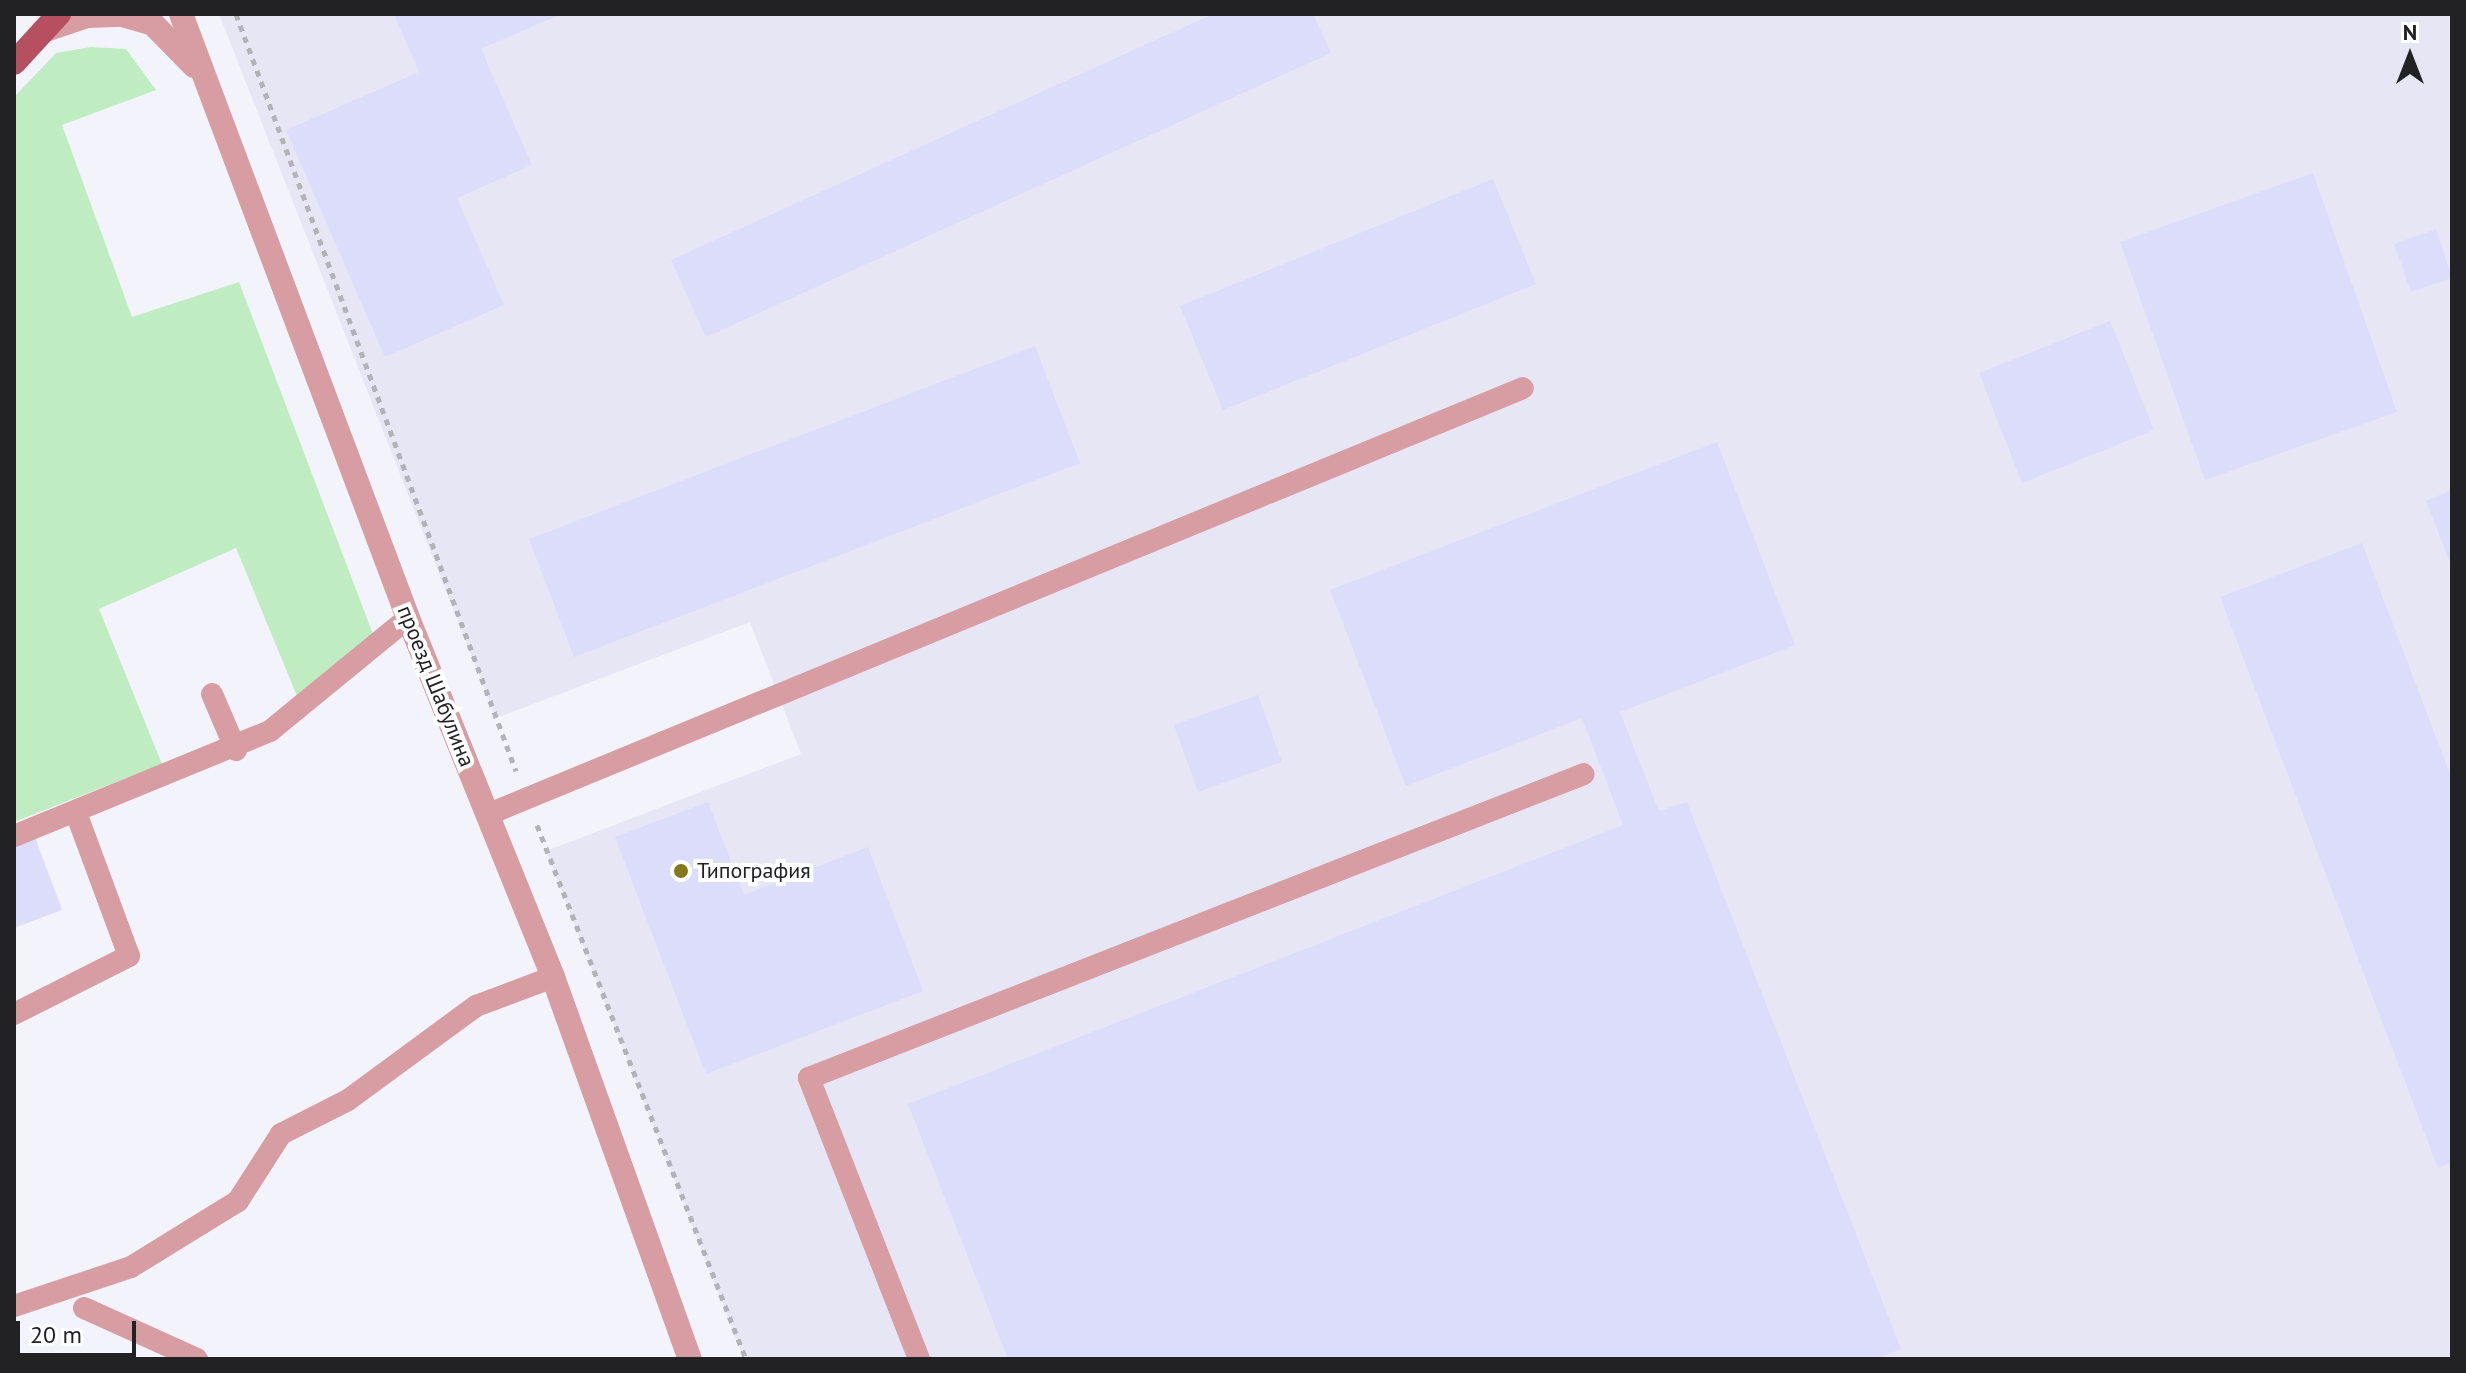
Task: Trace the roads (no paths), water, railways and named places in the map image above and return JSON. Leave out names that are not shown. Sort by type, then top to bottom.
[{"type":"main road","points":[[14,63],[51,22]]},
{"type":"street","name":"проезд Шабулина","points":[[181,14],[408,618],[553,977],[690,1359]]},
{"type":"street","points":[[51,22],[87,16],[122,15],[153,24],[178,44],[209,87]]},
{"type":"lane","points":[[489,814],[1523,388]]},
{"type":"lane","points":[[14,836],[236,750],[307,705],[408,618]]},
{"type":"lane","points":[[212,694],[236,750]]},
{"type":"lane","points":[[919,1359],[809,1078],[1584,774]]},
{"type":"lane","points":[[14,1014],[129,956],[76,813]]},
{"type":"lane","points":[[14,1306],[131,1267],[238,1201],[281,1134],[348,1100],[476,1006],[553,977]]},
{"type":"lane","points":[[84,1308],[197,1359]]},
{"type":"place","name":"Типография","points":[[681,871]]}]
